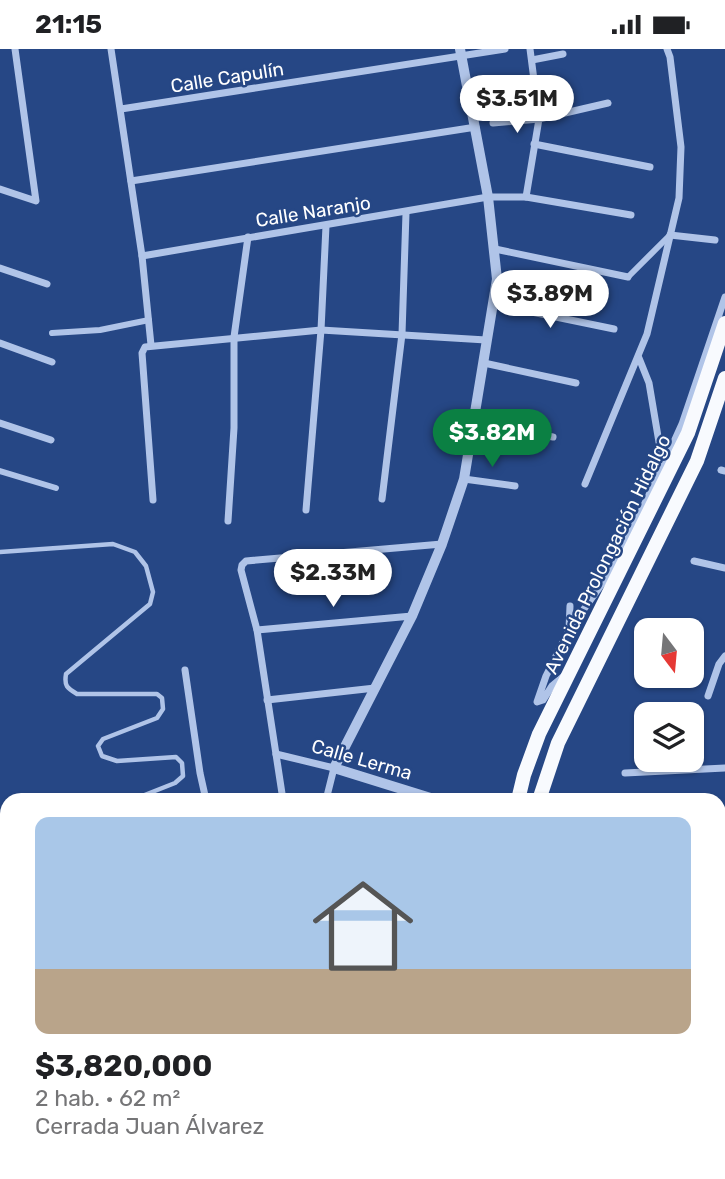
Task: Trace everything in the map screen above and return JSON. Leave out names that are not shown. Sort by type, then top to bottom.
[{"type":"highway","name":"Avenida Prolongación Hidalgo","points":[[520,793],[539,734],[688,433],[725,323]]},
{"type":"highway","name":"Avenida Prolongación Hidalgo","points":[[541,793],[558,743],[697,461],[725,378]]},
{"type":"highway","points":[[524,775],[545,780]]},
{"type":"street","points":[[0,189],[36,201],[15,49]]},
{"type":"street","points":[[111,49],[149,320],[148,346],[142,353],[153,500]]},
{"type":"street","name":"Calle Capulín","points":[[121,109],[460,53],[505,49]]},
{"type":"street","points":[[526,197],[539,119],[530,49]]},
{"type":"street","points":[[584,484],[647,334],[679,198],[681,147],[667,49]]},
{"type":"street","points":[[328,793],[334,768],[412,616],[442,544],[464,479],[497,279],[488,197],[460,53]]},
{"type":"street","points":[[532,60],[564,54]]},
{"type":"street","points":[[493,123],[539,119],[608,103]]},
{"type":"street","points":[[131,181],[476,127]]},
{"type":"street","points":[[534,144],[650,167]]},
{"type":"street","name":"Calle Naranjo","points":[[142,256],[488,197],[526,197],[631,215]]},
{"type":"street","points":[[382,499],[402,334],[406,213]]},
{"type":"street","points":[[306,510],[321,330],[326,226]]},
{"type":"street","points":[[670,235],[715,240]]},
{"type":"street","points":[[495,249],[628,277],[670,235]]},
{"type":"street","points":[[228,521],[234,428],[234,337],[248,237]]},
{"type":"street","points":[[0,268],[47,284]]},
{"type":"street","points":[[571,671],[552,686],[541,703],[537,702],[546,676],[569,630],[614,567],[663,466],[682,425],[725,297]]},
{"type":"street","points":[[493,304],[614,329]]},
{"type":"street","points":[[52,333],[100,330],[149,320]]},
{"type":"street","points":[[148,346],[321,330],[486,340]]},
{"type":"street","points":[[0,343],[52,362]]},
{"type":"street","points":[[639,358],[649,383],[663,466]]},
{"type":"street","points":[[484,363],[576,383]]},
{"type":"street","points":[[473,422],[553,437]]},
{"type":"street","points":[[0,423],[51,440]]},
{"type":"street","points":[[0,471],[56,488]]},
{"type":"street","points":[[464,479],[515,486]]},
{"type":"street","points":[[282,793],[257,630],[242,565],[246,561],[442,544]]},
{"type":"street","points":[[694,561],[725,568]]},
{"type":"street","points":[[569,630],[570,606]]},
{"type":"street","points":[[257,630],[412,616]]},
{"type":"street","points":[[708,696],[719,664],[725,656]]},
{"type":"street","points":[[185,670],[204,793]]},
{"type":"street","points":[[267,700],[375,688]]},
{"type":"street","name":"Calle Lerma","points":[[276,754],[334,768],[415,793]]},
{"type":"street","points":[[625,773],[725,768]]},
{"type":"lane","points":[[0,552],[113,544],[135,552],[146,566],[153,592],[150,604],[66,674],[64,683],[67,689],[77,694],[157,694],[162,698],[163,709],[157,718],[103,739],[98,746],[102,756],[117,761],[176,757],[182,762],[183,776],[175,783],[150,793]]}]
